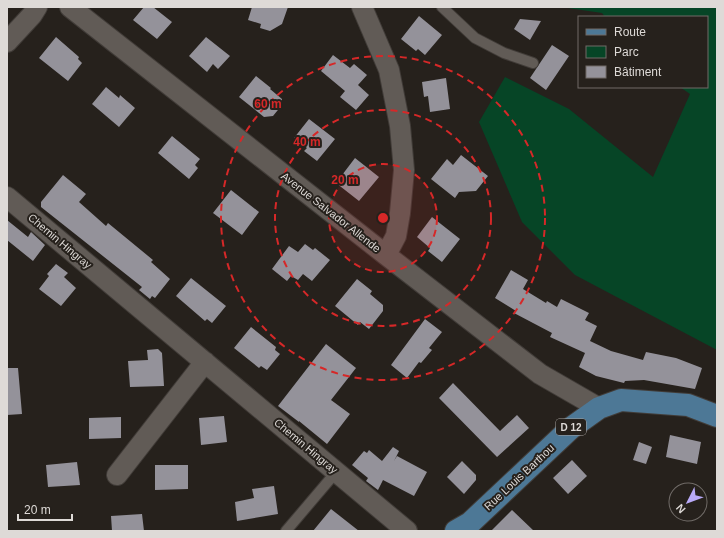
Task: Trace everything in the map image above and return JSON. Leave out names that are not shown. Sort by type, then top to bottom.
[{"type":"main road","name":"Rue Louis Barthou","points":[[456,531],[470,523],[571,428],[598,408],[620,400],[628,400],[688,405],[717,416]]},
{"type":"street","points":[[7,42],[32,15],[37,7]]},
{"type":"street","name":"Avenue Salvador Allende","points":[[70,7],[540,374],[598,408]]},
{"type":"street","points":[[362,7],[389,70],[400,126],[404,170],[400,213],[396,236],[386,255]]},
{"type":"street","name":"Chemin Hingray","points":[[7,197],[407,531]]},
{"type":"street","points":[[117,475],[205,362]]},
{"type":"lane","points":[[442,7],[475,38],[504,53],[533,62]]},
{"type":"lane","points":[[286,531],[336,471]]},
{"type":"green space","points":[[561,7],[717,7],[717,350],[575,275],[522,222],[479,122],[505,77],[569,109],[653,177],[690,94],[681,88],[708,88],[708,16],[604,16],[602,13]]},
{"type":"building","points":[[144,7],[153,7],[172,22],[157,39],[133,20]]},
{"type":"building","points":[[252,7],[288,7],[282,24],[270,31],[260,28],[261,24],[248,20]]},
{"type":"building","points":[[419,16],[442,35],[425,55],[418,49],[416,51],[401,39]]},
{"type":"building","points":[[520,19],[541,21],[530,40],[514,29]]},
{"type":"building","points":[[56,37],[79,57],[78,59],[82,63],[68,81],[39,58]]},
{"type":"building","points":[[206,37],[230,56],[218,69],[213,64],[207,72],[189,56]]},
{"type":"building","points":[[552,45],[569,56],[546,90],[530,78]]},
{"type":"building","points":[[333,55],[350,68],[354,64],[367,75],[358,85],[369,95],[356,110],[340,97],[345,91],[321,71]]},
{"type":"building","points":[[256,76],[282,99],[282,105],[273,116],[264,117],[239,97]]},
{"type":"building","points":[[446,78],[450,109],[430,112],[428,96],[424,97],[422,82]]},
{"type":"building","points":[[106,87],[119,98],[120,95],[135,108],[119,127],[92,104]]},
{"type":"building","points":[[309,119],[335,139],[317,161],[304,151],[307,148],[294,138]]},
{"type":"building","points":[[172,136],[200,159],[195,165],[198,168],[189,179],[158,153]]},
{"type":"building","points":[[461,155],[488,176],[476,191],[459,192],[455,198],[431,179],[447,159],[453,165]]},
{"type":"building","points":[[355,158],[379,177],[359,201],[336,183]]},
{"type":"building","points":[[63,175],[86,194],[79,202],[106,226],[108,223],[153,260],[151,262],[170,279],[155,298],[152,296],[150,299],[139,290],[142,287],[41,207],[41,202]]},
{"type":"building","points":[[231,190],[259,212],[242,235],[213,213]]},
{"type":"building","points":[[432,217],[460,239],[442,262],[428,251],[430,248],[417,237]]},
{"type":"building","points":[[7,220],[28,237],[31,232],[45,245],[33,261],[7,240]]},
{"type":"building","points":[[305,244],[313,250],[315,248],[330,260],[312,281],[303,274],[298,280],[291,276],[287,281],[272,269],[289,246],[298,252]]},
{"type":"building","points":[[56,264],[68,273],[64,277],[76,288],[61,306],[39,289],[49,276],[47,274]]},
{"type":"building","points":[[511,270],[528,280],[523,289],[546,303],[547,301],[557,307],[561,299],[589,313],[585,320],[597,326],[590,341],[611,351],[643,360],[646,352],[676,358],[702,368],[695,389],[644,380],[625,381],[624,383],[596,376],[579,367],[585,353],[550,337],[552,333],[514,313],[516,311],[495,298]]},
{"type":"building","points":[[191,278],[226,306],[212,323],[207,319],[205,321],[176,296]]},
{"type":"building","points":[[357,279],[372,291],[370,294],[383,305],[383,311],[369,329],[360,322],[358,325],[335,306]]},
{"type":"building","points":[[425,319],[442,332],[429,348],[432,350],[421,363],[419,362],[407,378],[391,365]]},
{"type":"building","points":[[251,327],[276,347],[275,350],[280,354],[267,370],[261,366],[259,368],[234,348]]},
{"type":"building","points":[[326,344],[356,368],[331,400],[350,414],[327,444],[278,406]]},
{"type":"building","points":[[158,349],[162,353],[164,386],[130,387],[128,361],[148,360],[147,350]]},
{"type":"building","points":[[7,368],[18,368],[22,414],[7,415]]},
{"type":"building","points":[[453,383],[500,431],[517,415],[529,428],[497,457],[439,398]]},
{"type":"building","points":[[224,416],[227,442],[201,445],[199,418]]},
{"type":"building","points":[[121,417],[121,438],[89,439],[89,418]]},
{"type":"building","points":[[670,435],[701,442],[697,464],[666,457]]},
{"type":"building","points":[[639,442],[652,447],[646,464],[633,460]]},
{"type":"building","points":[[393,447],[399,451],[394,461],[397,456],[427,472],[414,496],[383,480],[378,490],[366,481],[368,478],[352,465],[364,451],[367,453],[369,450],[382,461]]},
{"type":"building","points":[[572,460],[587,476],[568,494],[553,478]]},
{"type":"building","points":[[462,461],[476,475],[476,480],[464,494],[447,477]]},
{"type":"building","points":[[77,462],[80,485],[48,487],[46,465]]},
{"type":"building","points":[[155,465],[188,465],[188,489],[155,490]]},
{"type":"building","points":[[274,486],[278,514],[237,521],[235,502],[254,498],[252,489]]},
{"type":"building","points":[[331,509],[359,531],[313,531]]},
{"type":"building","points":[[512,510],[534,531],[491,531]]},
{"type":"building","points":[[142,514],[144,531],[112,531],[111,516]]}]
